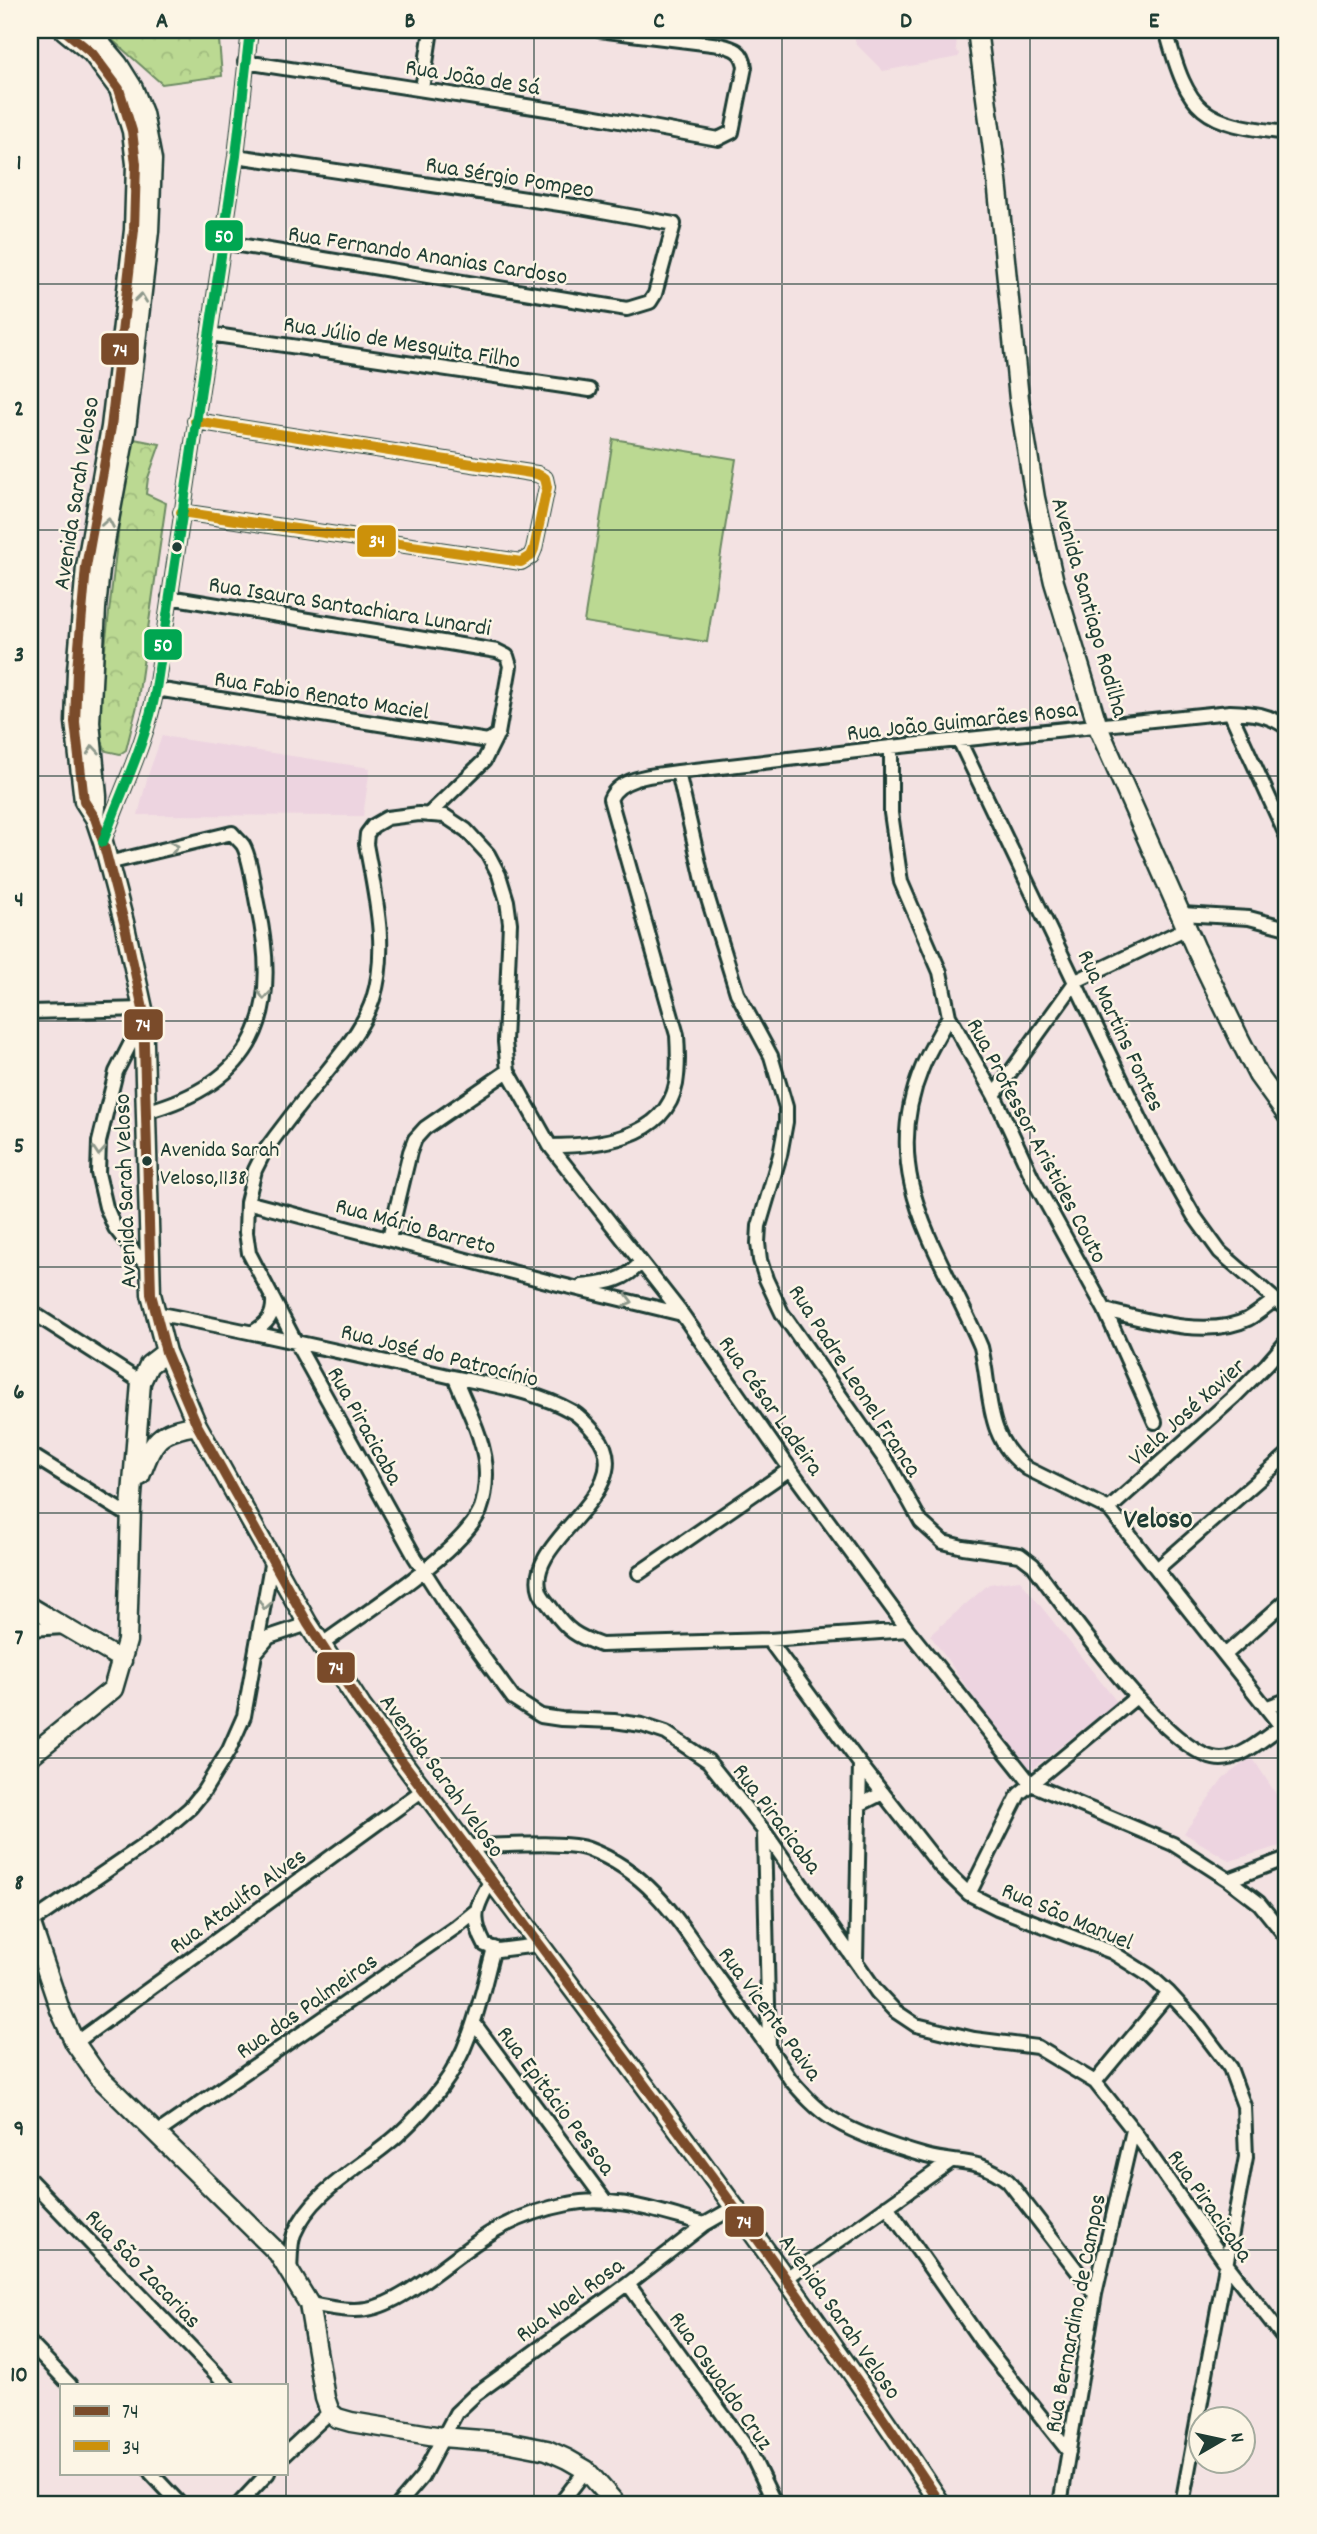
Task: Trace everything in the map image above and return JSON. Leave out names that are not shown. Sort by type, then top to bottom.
[{"type":"main road","name":"Avenida Sarah Veloso","points":[[64,30],[92,53],[119,89],[132,131],[137,181],[134,230],[111,427],[86,567],[75,722],[84,801],[95,818],[103,842],[124,922],[143,1013],[150,1294],[166,1352],[197,1425],[321,1645],[361,1706],[785,2279],[941,2504]]},
{"type":"main road","name":"Avenida Sarah Veloso","points":[[89,30],[118,64],[133,88],[143,113],[152,160],[149,231],[126,429],[100,569],[96,608],[90,722],[97,796],[95,818]]},
{"type":"main road","name":"Avenida Santiago Rodilha","points":[[977,30],[997,180],[1019,399],[1035,498],[1054,582],[1098,727],[1184,921],[1244,1047],[1258,1074],[1287,1115]]},
{"type":"main road","points":[[30,1756],[113,1689],[123,1661],[127,1641],[132,1496],[140,1389],[149,1365],[166,1352]]},
{"type":"main road","points":[[140,1389],[147,1419],[164,1435]]},
{"type":"main road","points":[[132,1496],[149,1450],[164,1435],[197,1425]]},
{"type":"main road","points":[[30,1922],[60,2010],[75,2043],[98,2076],[278,2253],[290,2271],[309,2304],[325,2399],[330,2412],[337,2418],[351,2422],[442,2437],[506,2442],[547,2450],[586,2470],[616,2504]]},
{"type":"street","points":[[103,842],[150,723],[236,156],[250,30]]},
{"type":"street","points":[[422,89],[431,30]]},
{"type":"street","name":"Rua João de Sá","points":[[246,62],[591,116],[718,139],[732,132],[745,67],[744,57],[739,51],[720,45],[599,30]]},
{"type":"street","points":[[1166,30],[1182,79],[1200,108],[1212,118],[1235,126],[1287,133]]},
{"type":"street","name":"Rua Sérgio Pompeo","points":[[236,156],[674,224],[655,293],[650,302],[627,309]]},
{"type":"street","name":"Rua Fernando Ananias Cardoso","points":[[221,242],[627,309]]},
{"type":"street","name":"Rua Júlio de Mesquita Filho","points":[[209,334],[590,390]]},
{"type":"street","points":[[181,512],[512,562],[527,559],[534,549],[547,486],[547,481],[542,476],[195,421]]},
{"type":"street","name":"Rua Isaura Santachiara Lunardi","points":[[169,597],[504,653],[510,666],[496,737]]},
{"type":"street","name":"Rua Fabio Renato Maciel","points":[[156,689],[481,740],[496,737]]},
{"type":"street","points":[[1230,712],[1287,837]]},
{"type":"street","name":"Rua João Guimarães Rosa","points":[[678,772],[1230,712],[1255,713],[1275,718],[1287,728]]},
{"type":"street","points":[[428,814],[484,761],[496,737]]},
{"type":"street","name":"Rua Martins Fontes","points":[[959,740],[1148,1135],[1194,1216],[1220,1252],[1287,1310]]},
{"type":"street","name":"Rua Professor Aristides Couto","points":[[891,747],[891,813],[901,882],[940,972],[949,1016],[994,1095],[1032,1177],[1105,1310],[1155,1422]]},
{"type":"street","points":[[550,1146],[591,1146],[632,1134],[653,1121],[676,1087],[679,1059],[677,1035],[610,799],[612,793],[620,787],[636,780],[678,772]]},
{"type":"street","name":"Rua Padre Leonel Franca","points":[[678,772],[705,889],[737,993],[771,1056],[786,1107],[780,1156],[760,1226],[758,1243],[766,1279],[778,1305],[891,1468],[921,1522],[943,1542],[963,1548],[1020,1555],[1027,1560],[1135,1699],[1202,1754],[1213,1759],[1225,1759],[1284,1730]]},
{"type":"street","name":"Rua César Ladeira","points":[[387,818],[428,814],[445,816],[466,830],[488,854],[499,875],[510,923],[505,1042],[508,1071],[550,1146],[682,1314],[790,1469],[908,1630],[1031,1784],[1173,1844],[1259,1903],[1287,1938]]},
{"type":"street","name":"Rua Piracicaba","points":[[387,818],[373,826],[367,834],[366,844],[379,916],[379,957],[372,999],[364,1018],[341,1053],[264,1152],[255,1170],[247,1202],[246,1232],[249,1253],[295,1341],[424,1570],[451,1613],[513,1698],[525,1707],[541,1716],[642,1725],[666,1733],[708,1761],[764,1830],[877,1992],[895,2011],[916,2025],[974,2039],[1037,2047],[1095,2082],[1133,2130],[1228,2266],[1287,2342]]},
{"type":"street","points":[[108,863],[232,833],[244,846],[263,932],[265,1000],[261,1021],[251,1042],[225,1076],[207,1088],[145,1112]]},
{"type":"street","points":[[994,1095],[1076,981],[1184,921],[1249,918],[1287,928]]},
{"type":"street","points":[[30,1012],[143,1013],[116,1072],[99,1142],[98,1173],[106,1207],[116,1228],[150,1268]]},
{"type":"street","points":[[949,1016],[922,1068],[906,1128],[907,1160],[915,1206],[981,1347],[986,1366],[989,1405],[1001,1441],[1016,1461],[1028,1469],[1110,1509],[1284,1730]]},
{"type":"street","points":[[388,1239],[415,1139],[425,1128],[508,1071]]},
{"type":"street","name":"Rua Mário Barreto","points":[[247,1202],[682,1314]]},
{"type":"street","name":"Rua Mário Barreto","points":[[574,1288],[620,1280],[633,1272],[641,1262]]},
{"type":"street","points":[[253,1332],[266,1324],[274,1306],[273,1298]]},
{"type":"street","points":[[1105,1310],[1163,1323],[1217,1327],[1249,1319],[1275,1300]]},
{"type":"street","points":[[30,1311],[140,1389]]},
{"type":"street","name":"Rua José do Patrocínio","points":[[155,1313],[513,1389],[575,1413],[597,1436],[604,1448],[607,1468],[600,1489],[546,1556],[538,1582],[540,1594],[566,1629],[579,1637],[601,1645],[769,1640],[908,1630]]},
{"type":"street","name":"Viela José Xavier","points":[[1110,1509],[1235,1396],[1287,1341]]},
{"type":"street","points":[[321,1645],[424,1570],[471,1525],[480,1510],[486,1473],[480,1442],[455,1378]]},
{"type":"street","points":[[30,1454],[131,1517]]},
{"type":"street","points":[[1157,1569],[1287,1455]]},
{"type":"street","points":[[639,1573],[790,1469]]},
{"type":"street","points":[[30,1922],[156,1837],[203,1793],[229,1749],[244,1716],[272,1559]]},
{"type":"street","points":[[1226,1654],[1287,1600]]},
{"type":"street","points":[[30,1606],[123,1661]]},
{"type":"street","points":[[257,1651],[269,1637],[309,1624]]},
{"type":"street","points":[[30,1629],[64,1627]]},
{"type":"street","name":"Rua São Manuel","points":[[769,1640],[860,1764],[940,1866],[970,1894],[997,1908],[1112,1952],[1150,1976],[1194,2019],[1230,2068],[1244,2106],[1246,2157],[1182,2504]]},
{"type":"street","points":[[970,1894],[1019,1794],[1135,1699]]},
{"type":"street","points":[[1268,1707],[1287,1700]]},
{"type":"street","points":[[856,1961],[860,1764]]},
{"type":"street","name":"Rua Ataulfo Alves","points":[[75,2043],[423,1790]]},
{"type":"street","points":[[859,1805],[883,1793]]},
{"type":"street","points":[[764,1830],[769,2047]]},
{"type":"street","name":"Rua Vicente Paiva","points":[[465,1846],[586,1848],[623,1867],[647,1884],[672,1911],[790,2079],[810,2101],[834,2120],[926,2156],[986,2166],[1008,2181],[1095,2294]]},
{"type":"street","points":[[1229,1880],[1287,1858]]},
{"type":"street","points":[[491,1880],[477,1910],[476,1928],[485,1945],[513,1950],[538,1945]]},
{"type":"street","name":"Rua das Palmeiras","points":[[158,2133],[477,1910]]},
{"type":"street","points":[[290,2271],[293,2236],[305,2214],[339,2180],[398,2135],[442,2086],[461,2054],[474,2023],[494,1948]]},
{"type":"street","points":[[1095,2082],[1169,1993]]},
{"type":"street","name":"Rua Epitácio Pessoa","points":[[474,2023],[606,2202]]},
{"type":"street","name":"Rua Bernardino de Campos","points":[[1060,2504],[1095,2294],[1133,2130]]},
{"type":"street","points":[[785,2279],[951,2161]]},
{"type":"street","name":"Rua São Zacarias","points":[[30,2180],[225,2384]]},
{"type":"street","points":[[309,2304],[343,2310],[369,2309],[394,2300],[502,2226],[571,2203],[606,2202],[640,2207],[705,2224]]},
{"type":"street","points":[[887,2206],[982,2342],[1069,2452]]},
{"type":"street","name":"Rua Noel Rosa","points":[[399,2504],[422,2477],[456,2413],[476,2394],[628,2284],[705,2224],[733,2208]]},
{"type":"street","name":"Rua Oswaldo Cruz","points":[[628,2284],[750,2452],[775,2504]]},
{"type":"street","points":[[30,2343],[69,2384]]},
{"type":"street","points":[[287,2449],[330,2412]]},
{"type":"street","points":[[560,2504],[586,2470]]},
{"type":"street","points":[[152,2474],[180,2504]]},
{"type":"street","points":[[239,2504],[267,2474]]},
{"type":"shaded area","points":[[853,30],[951,30],[957,35],[956,50],[960,54],[958,57],[883,71],[856,44]]},
{"type":"shaded area","points":[[162,736],[370,768],[363,816],[138,815]]},
{"type":"shaded area","points":[[1020,1580],[1117,1702],[1027,1773],[930,1635],[989,1584]]},
{"type":"shaded area","points":[[1252,1757],[1287,1811],[1287,1844],[1230,1861],[1184,1833],[1223,1778]]},
{"type":"green space","points":[[101,30],[211,30],[219,40],[222,76],[162,84]]},
{"type":"green space","points":[[129,438],[160,444],[148,478],[146,494],[166,503],[137,706],[126,750],[120,754],[106,751],[96,726]]},
{"type":"green space","points":[[613,439],[736,459],[707,642],[584,622]]},
{"type":"transit line","name":"74","points":[[64,30],[92,53],[119,89],[132,131],[136,164],[134,230],[111,427],[86,567],[75,722],[84,801],[95,818],[103,842],[143,1009],[151,1294],[166,1352],[197,1425],[308,1624],[361,1706],[730,2201],[941,2504]]},
{"type":"transit line","name":"50","points":[[103,842],[140,748],[156,689],[236,156],[250,30]]},
{"type":"transit line","name":"34","points":[[181,512],[521,562],[531,556],[534,549],[547,487],[545,478],[537,474],[195,421]]},
{"type":"place","name":"Avenida Sarah Veloso,1138","points":[[147,1161]]},
{"type":"district","name":"Veloso","points":[[1158,1517]]}]
